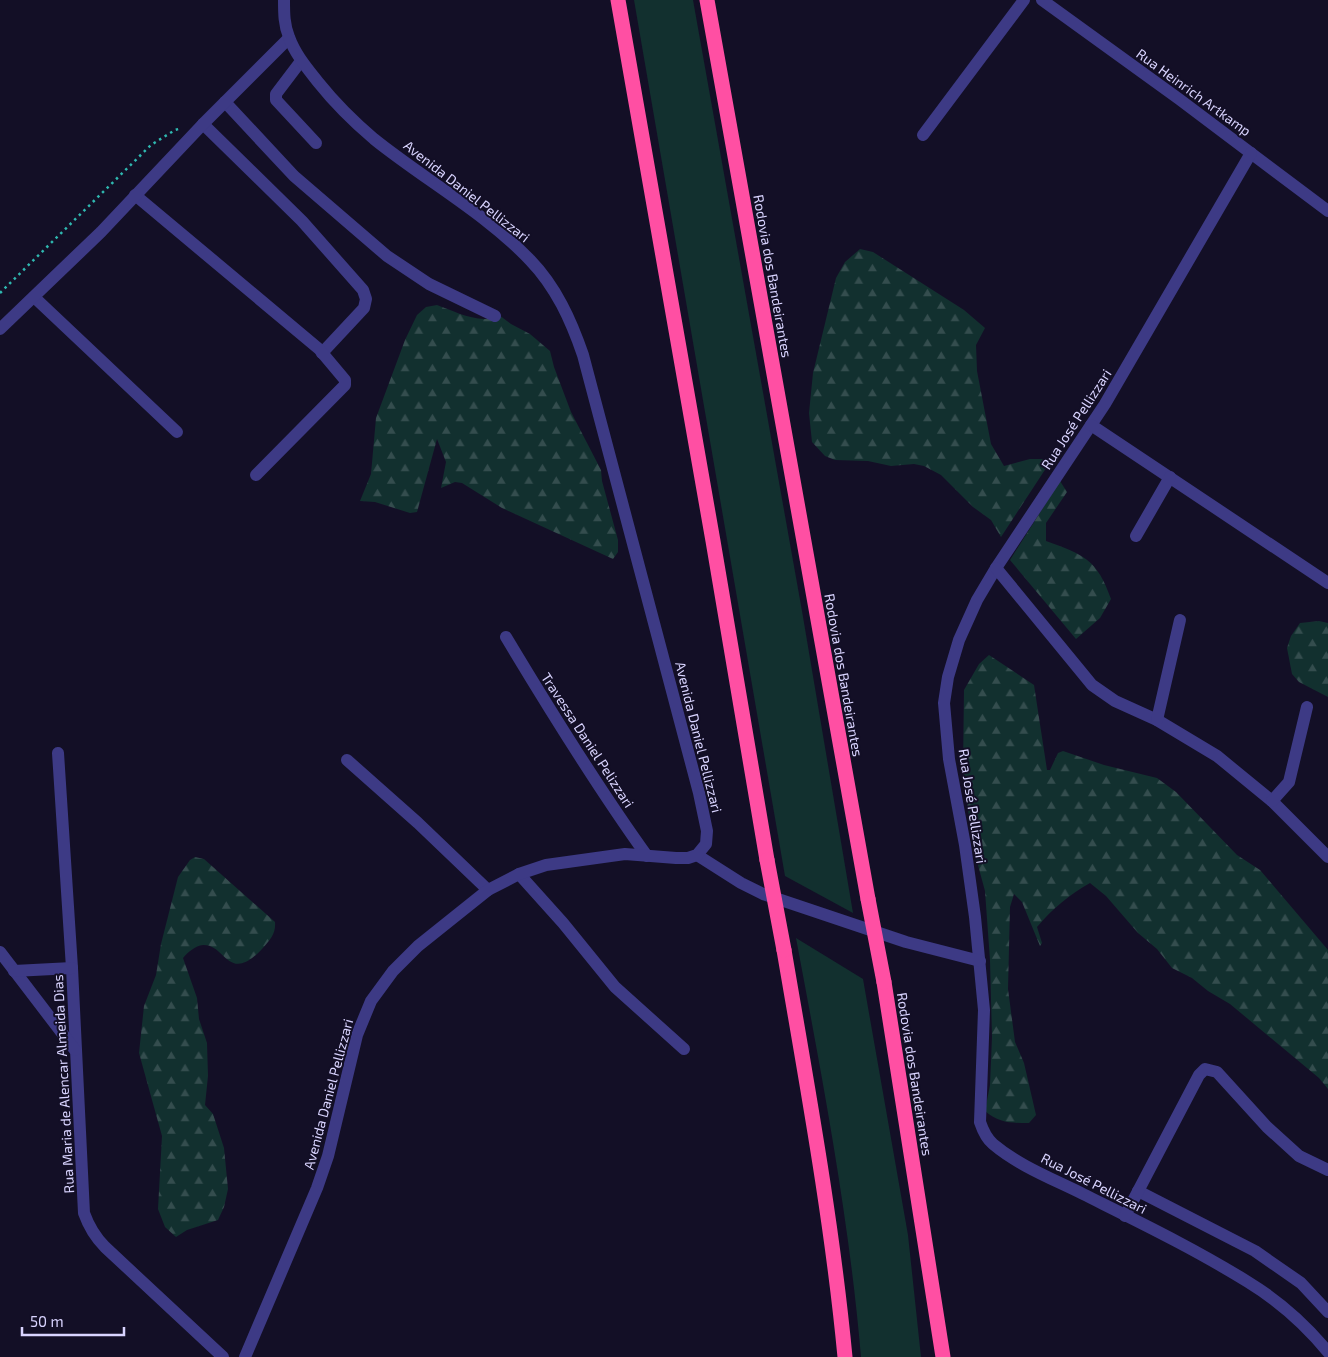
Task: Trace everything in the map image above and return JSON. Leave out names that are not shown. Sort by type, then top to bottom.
[{"type":"highway","points":[[618,0],[816,1138],[842,1320],[845,1357]]},
{"type":"highway","name":"Rodovia dos Bandeirantes","points":[[707,0],[884,982],[942,1357]]},
{"type":"street","name":"Avenida Daniel Pellizzari","points":[[245,1357],[317,1188],[328,1156],[357,1035],[371,1001],[393,971],[418,946],[488,890],[518,874],[546,866],[625,854],[688,858],[697,855],[706,844],[707,831],[699,793],[586,365],[572,323],[556,292],[531,260],[493,227],[373,138],[327,93],[301,61],[289,38],[284,20],[284,0]]},
{"type":"street","points":[[923,135],[1024,0]]},
{"type":"street","name":"Rua Heinrich Artkamp","points":[[1042,0],[1328,211]]},
{"type":"street","points":[[0,329],[101,232],[203,124],[289,38]]},
{"type":"street","points":[[301,61],[276,94],[276,100],[316,143]]},
{"type":"street","points":[[225,102],[294,176],[387,256],[430,284],[495,316]]},
{"type":"street","points":[[203,124],[302,220],[363,290],[366,300],[364,308],[322,353]]},
{"type":"street","name":"Rua José Pellizzari","points":[[1251,153],[1137,350],[1091,425],[996,568],[977,600],[959,640],[948,677],[944,703],[949,759],[965,845],[980,961],[984,1010],[980,1122],[982,1131],[995,1145],[1025,1165],[1192,1249],[1250,1283],[1287,1309],[1311,1330],[1328,1352]]},
{"type":"street","points":[[135,195],[322,353],[345,380],[345,385],[256,475]]},
{"type":"street","points":[[34,297],[176,432]]},
{"type":"street","points":[[1091,425],[1328,583]]},
{"type":"street","points":[[1136,536],[1170,477]]},
{"type":"street","points":[[996,568],[1092,685],[1115,701],[1157,720],[1217,756],[1272,801],[1328,857]]},
{"type":"street","points":[[1157,720],[1180,620]]},
{"type":"street","name":"Travessa Daniel Pelizzari","points":[[506,637],[571,746],[647,856]]},
{"type":"street","points":[[1272,801],[1289,782],[1307,707]]},
{"type":"street","name":"Rua Maria de Alencar Almeida Dias","points":[[58,753],[72,968],[84,1213],[95,1237],[223,1357]]},
{"type":"street","points":[[347,760],[418,823],[488,890]]},
{"type":"street","points":[[697,855],[741,884],[763,894],[906,942],[980,961]]},
{"type":"street","points":[[518,874],[563,923],[615,987],[684,1049]]},
{"type":"street","points":[[0,952],[75,1050]]},
{"type":"street","points":[[14,971],[72,968]]},
{"type":"street","points":[[1125,1216],[1199,1075],[1205,1069],[1217,1072],[1267,1127],[1298,1156],[1328,1170]]},
{"type":"street","points":[[1138,1191],[1255,1251],[1301,1283],[1328,1312]]},
{"type":"path","points":[[0,293],[151,145],[175,130],[203,124]]},
{"type":"green space","points":[[634,0],[693,0],[802,611],[853,913],[785,876]]},
{"type":"green space","points":[[860,249],[873,252],[964,310],[985,328],[976,345],[977,371],[991,444],[1004,466],[1030,459],[1052,459],[1001,537],[991,520],[973,507],[941,475],[924,466],[914,464],[891,466],[868,461],[835,460],[825,456],[812,442],[809,413],[813,373],[836,278],[845,262]]},
{"type":"green space","points":[[437,305],[476,318],[485,319],[499,315],[530,334],[550,351],[571,412],[601,470],[602,481],[618,540],[618,552],[613,559],[502,508],[462,483],[455,482],[441,488],[446,462],[437,439],[417,512],[410,513],[375,502],[360,501],[371,474],[376,418],[405,340],[417,315],[426,307]]},
{"type":"green space","points":[[1060,481],[1067,492],[1046,523],[1046,541],[1070,550],[1088,560],[1100,575],[1111,599],[1100,618],[1076,639],[1010,560]]},
{"type":"green space","points":[[1319,621],[1328,623],[1328,697],[1299,682],[1292,674],[1287,648],[1291,636],[1300,623]]},
{"type":"green space","points":[[989,655],[1034,685],[1047,770],[1050,770],[1058,753],[1063,751],[1104,765],[1157,778],[1176,792],[1237,855],[1260,870],[1328,950],[1328,1089],[1319,1078],[1230,1004],[1208,991],[1192,978],[1172,968],[1157,949],[1138,933],[1106,896],[1090,883],[1062,902],[1037,927],[1042,943],[1040,946],[1022,902],[1014,894],[1010,907],[1008,989],[1015,1042],[1024,1063],[1036,1115],[1029,1123],[1016,1123],[1000,1120],[985,1111],[990,1085],[992,1037],[990,960],[985,891],[972,843],[963,768],[964,690],[979,664]]},
{"type":"green space","points":[[195,857],[204,859],[275,922],[275,930],[268,943],[262,949],[251,959],[242,963],[234,963],[211,946],[203,945],[192,950],[183,958],[197,998],[199,1019],[207,1043],[208,1076],[205,1105],[213,1114],[224,1148],[228,1189],[224,1207],[218,1220],[187,1230],[176,1237],[165,1227],[158,1209],[162,1136],[139,1053],[144,1006],[156,975],[161,944],[178,877],[190,860]]},
{"type":"green space","points":[[796,938],[863,979],[908,1235],[921,1357],[861,1357],[842,1199]]}]
